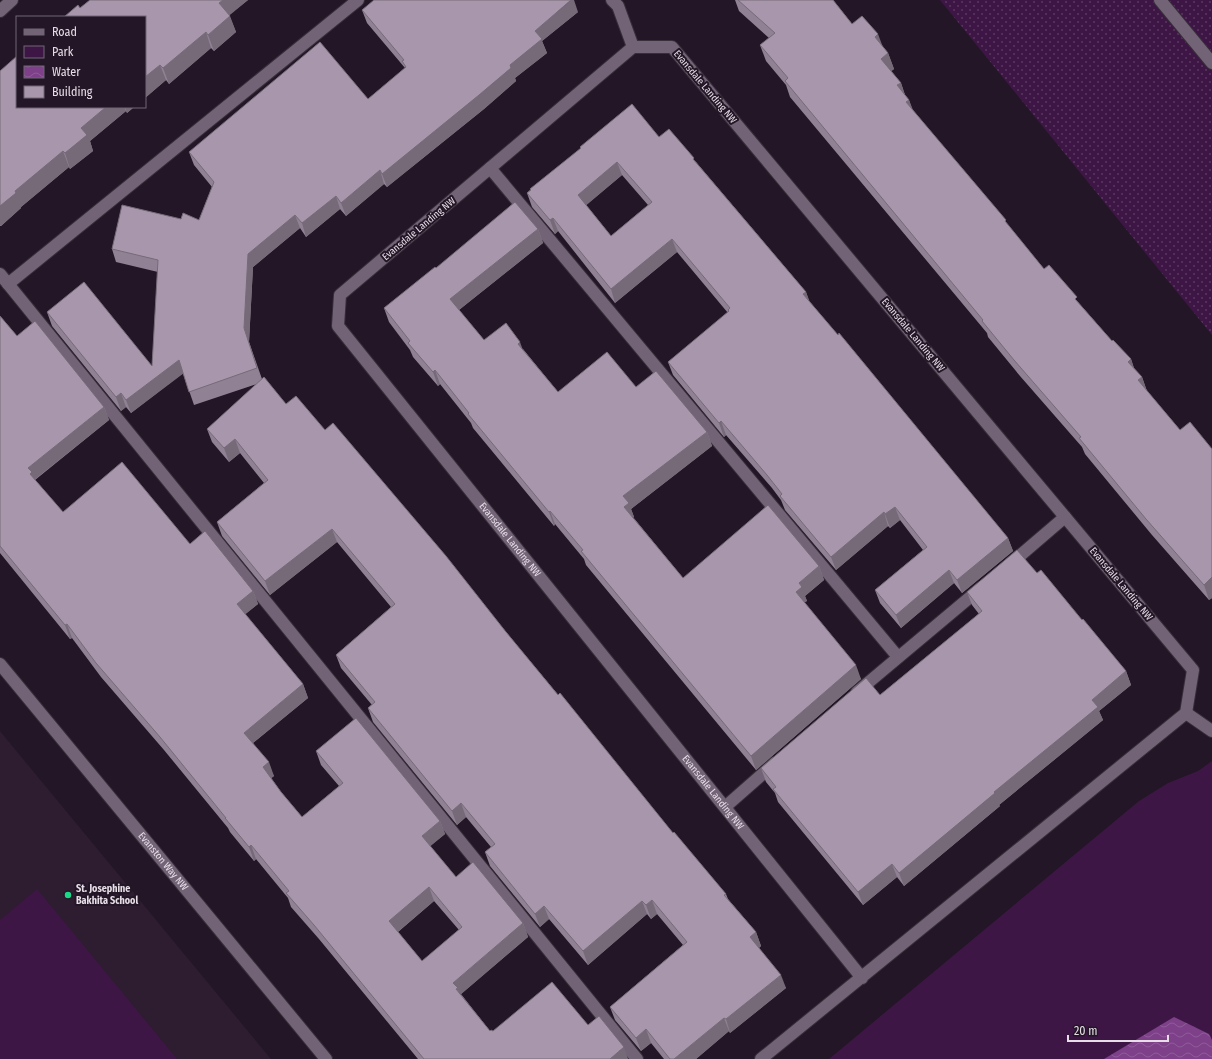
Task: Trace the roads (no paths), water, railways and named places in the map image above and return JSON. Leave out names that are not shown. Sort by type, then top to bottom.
[{"type":"street","points":[[0,11],[12,0]]},
{"type":"street","points":[[8,284],[358,0]]},
{"type":"street","points":[[612,0],[618,6],[633,47]]},
{"type":"street","points":[[1160,0],[1212,63]]},
{"type":"street","name":"Evansdale Landing NW","points":[[862,978],[338,326],[340,295],[633,47],[672,47],[1065,517],[1192,670],[1186,713]]},
{"type":"street","points":[[490,168],[898,657]]},
{"type":"street","points":[[0,274],[637,1059]]},
{"type":"street","points":[[999,572],[1065,517]]},
{"type":"street","points":[[850,698],[987,582]]},
{"type":"street","name":"Evanston Way NW","points":[[0,664],[326,1059]]},
{"type":"street","points":[[761,1059],[1186,713],[1212,731]]},
{"type":"street","points":[[725,807],[784,755]]},
{"type":"water","points":[[1174,1017],[1209,1034],[1212,1040],[1212,1059],[1104,1059]]},
{"type":"place","name":"St. Josephine Bakhita School","points":[[68,895]]}]
